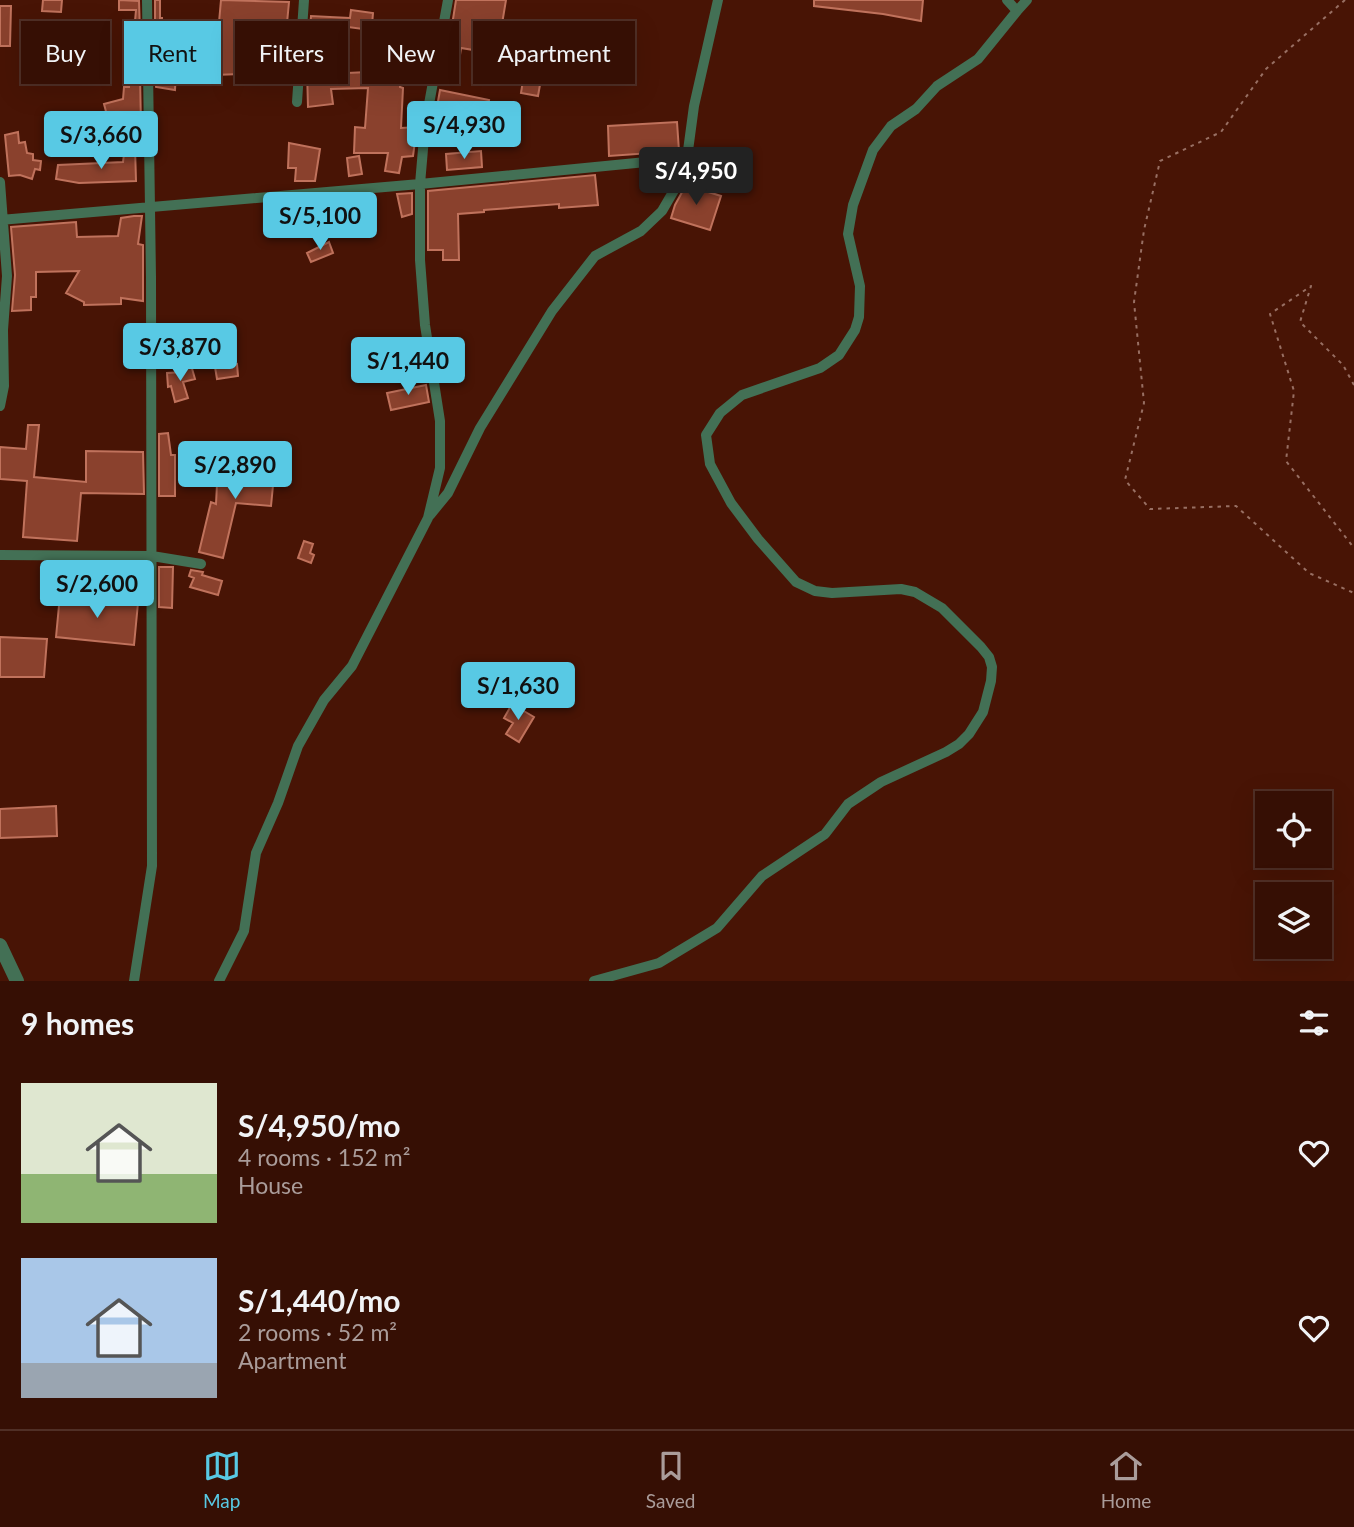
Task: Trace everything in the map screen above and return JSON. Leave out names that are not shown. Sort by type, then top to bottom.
[{"type":"street","points":[[134,981],[152,866],[147,0]]},
{"type":"street","points":[[297,102],[304,0]]},
{"type":"street","points":[[428,518],[440,468],[440,421],[425,325],[421,273],[420,184],[425,126],[448,0]]},
{"type":"street","points":[[219,981],[244,931],[256,853],[278,803],[298,746],[324,699],[352,666],[428,518],[448,493],[480,428],[552,311],[596,256],[641,231],[662,211],[680,180],[687,159],[694,106],[718,0]]},
{"type":"street","points":[[1007,0],[1017,11]]},
{"type":"street","points":[[594,981],[659,963],[717,928],[762,876],[825,834],[848,804],[881,782],[959,744],[983,712],[991,681],[992,667],[989,657],[942,608],[915,592],[892,589],[832,593],[815,591],[796,582],[731,503],[710,464],[706,435],[720,413],[742,394],[820,368],[839,355],[855,330],[859,317],[860,285],[848,234],[851,213],[873,150],[891,126],[916,109],[937,86],[978,59],[1027,0]]},
{"type":"street","points":[[1,220],[687,159]]},
{"type":"street","points":[[0,183],[7,276],[3,330],[4,386],[0,406]]},
{"type":"street","points":[[0,555],[152,556],[201,564]]},
{"type":"street","points":[[0,945],[17,981]]},
{"type":"path","points":[[1345,0],[1266,69],[1221,132],[1160,161],[1144,230],[1134,302],[1144,403],[1125,480],[1150,509],[1236,506],[1309,573],[1354,593]]},
{"type":"path","points":[[1354,385],[1343,365],[1300,322],[1311,286],[1270,314],[1294,391],[1286,461],[1354,548]]},
{"type":"building","points":[[43,0],[62,0],[61,12],[42,11]]},
{"type":"building","points":[[119,0],[139,1],[140,21],[135,21],[136,10],[119,10]]},
{"type":"building","points":[[155,0],[160,0],[162,21],[155,21]]},
{"type":"building","points":[[221,0],[289,2],[287,21],[235,21],[235,74],[221,75]]},
{"type":"building","points":[[456,0],[506,0],[502,21],[473,21],[473,50],[461,48],[460,55],[459,21],[453,21]]},
{"type":"building","points":[[814,0],[923,0],[921,21],[814,6]]},
{"type":"building","points":[[0,6],[11,6],[10,46],[0,46]]},
{"type":"building","points":[[351,10],[373,13],[372,21],[362,21],[362,29],[348,27],[348,21],[311,21],[311,16],[350,18]]},
{"type":"building","points":[[362,72],[362,84],[400,84],[403,88],[401,128],[417,127],[413,156],[402,157],[399,173],[385,171],[388,153],[354,153],[355,127],[365,128],[368,88],[331,89],[333,104],[308,107],[307,84],[348,84],[348,73]]},
{"type":"building","points":[[129,84],[140,84],[141,126],[132,126],[132,117],[109,123],[104,104],[123,99],[124,87],[129,87]]},
{"type":"building","points":[[156,84],[175,84],[175,90],[156,87]]},
{"type":"building","points":[[522,84],[540,84],[538,96],[521,93]]},
{"type":"building","points":[[440,90],[489,100],[487,109],[470,107],[474,132],[465,133],[463,118],[458,119],[458,110],[437,107]]},
{"type":"building","points":[[677,122],[679,151],[609,156],[608,126]]},
{"type":"building","points":[[18,132],[19,143],[25,142],[27,153],[33,154],[33,160],[41,161],[40,170],[35,169],[32,179],[20,175],[9,176],[5,135]]},
{"type":"building","points":[[289,143],[320,149],[315,181],[295,181],[296,168],[288,168]]},
{"type":"building","points":[[125,146],[135,147],[136,181],[79,183],[56,179],[58,165],[123,162]]},
{"type":"building","points":[[481,151],[482,167],[447,170],[446,154]]},
{"type":"building","points":[[359,156],[362,174],[349,176],[347,158]]},
{"type":"building","points":[[595,175],[598,205],[559,208],[559,204],[458,214],[459,260],[443,260],[443,250],[428,250],[428,191]]},
{"type":"building","points":[[686,185],[721,196],[710,230],[671,218]]},
{"type":"building","points":[[412,193],[412,214],[402,217],[397,194]]},
{"type":"building","points":[[328,200],[335,229],[325,232],[320,213],[312,215],[310,204]]},
{"type":"building","points":[[142,216],[138,244],[143,245],[143,301],[121,298],[121,304],[84,305],[84,302],[66,293],[79,271],[36,272],[36,297],[31,297],[31,310],[12,311],[15,275],[11,227],[76,222],[77,237],[118,236],[121,218]]},
{"type":"building","points":[[329,242],[333,253],[311,262],[307,253]]},
{"type":"building","points":[[237,364],[238,376],[217,379],[215,367]]},
{"type":"building","points":[[191,365],[195,379],[183,382],[188,398],[175,402],[171,386],[168,387],[167,373],[183,372],[182,368]]},
{"type":"building","points":[[426,385],[429,402],[391,410],[387,393]]},
{"type":"building","points":[[28,425],[39,425],[34,477],[86,482],[86,451],[143,452],[144,494],[81,493],[77,541],[23,537],[27,481],[0,479],[0,447],[26,449]]},
{"type":"building","points":[[168,433],[171,455],[175,455],[175,496],[159,496],[159,434]]},
{"type":"building","points":[[222,462],[275,465],[271,506],[236,503],[223,558],[199,552],[211,502],[216,504],[217,484],[221,484]]},
{"type":"building","points":[[304,541],[313,544],[310,553],[314,555],[311,563],[298,558]]},
{"type":"building","points":[[159,567],[173,567],[172,608],[159,607]]},
{"type":"building","points":[[191,570],[203,572],[202,575],[222,581],[218,595],[190,587],[194,578],[189,576]]},
{"type":"building","points":[[60,595],[138,603],[134,645],[56,637]]},
{"type":"building","points":[[0,637],[47,639],[44,677],[0,677]]},
{"type":"building","points":[[512,704],[534,717],[519,742],[506,734],[513,723],[504,718]]},
{"type":"building","points":[[56,806],[57,836],[0,838],[0,809]]}]
